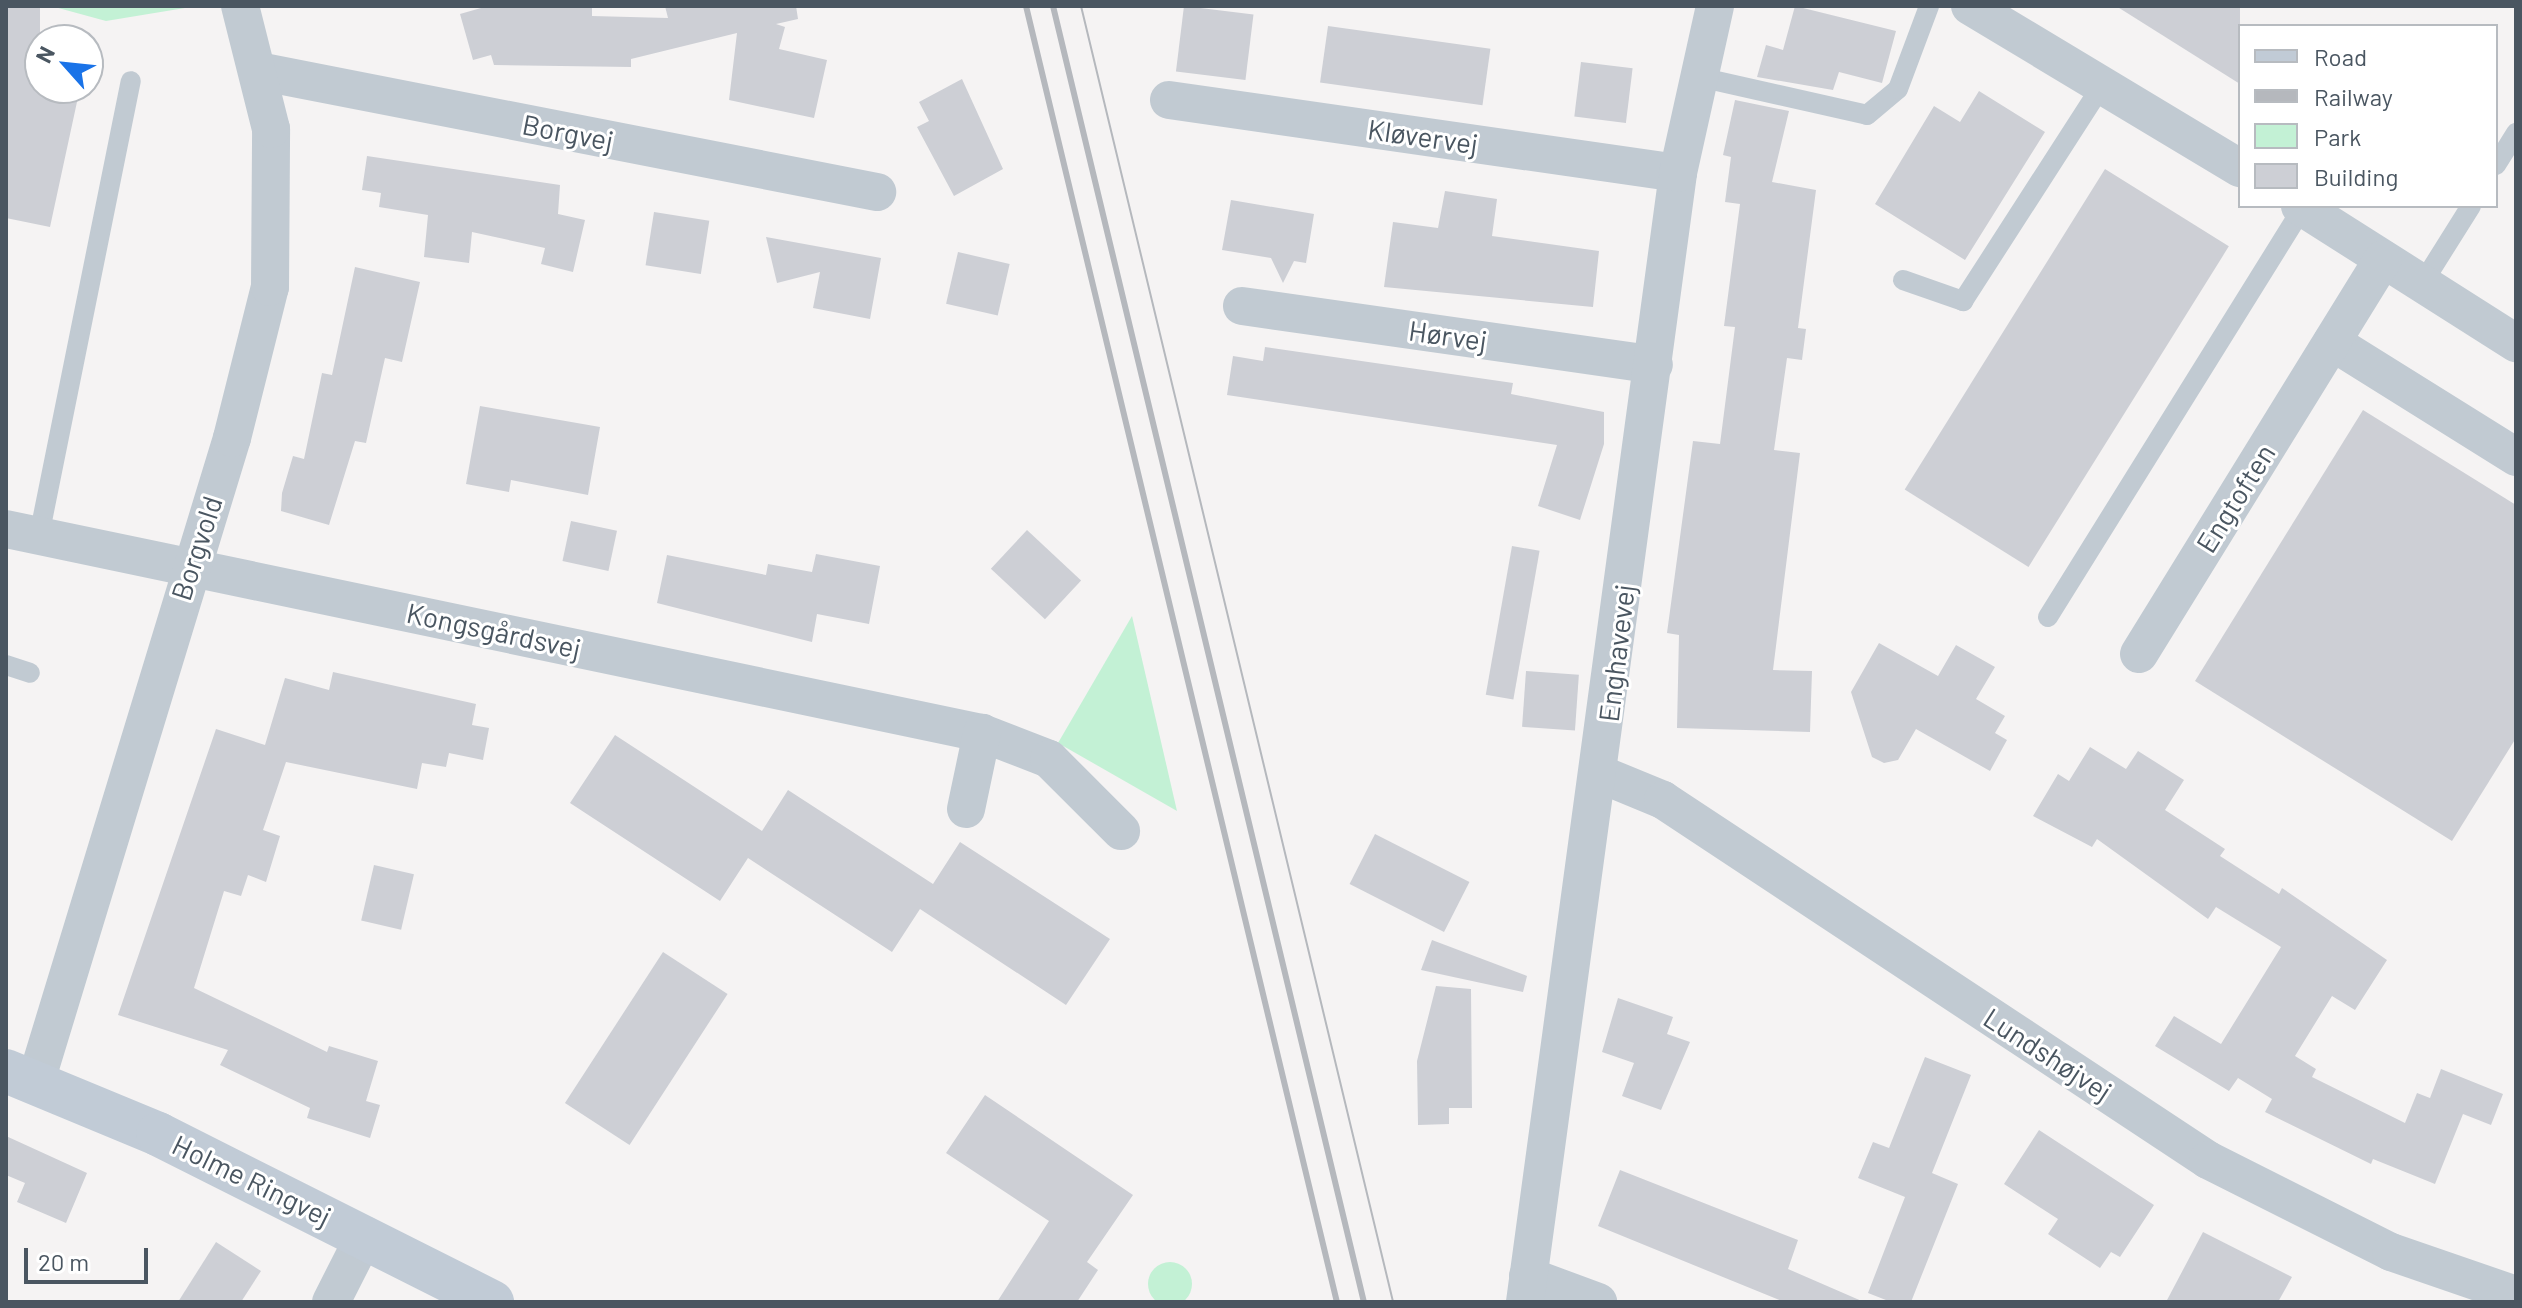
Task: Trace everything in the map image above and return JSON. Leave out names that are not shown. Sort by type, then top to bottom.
[{"type":"street","name":"Borgvold","points":[[21,1076],[232,438],[270,287],[275,184],[258,71],[240,6]]},
{"type":"street","name":"Enghavevej","points":[[1526,1289],[1600,774],[1678,173],[1715,6]]},
{"type":"street","points":[[1975,7],[2238,167]]},
{"type":"street","name":"Borgvej","points":[[258,71],[877,192]]},
{"type":"street","name":"Kløvervej","points":[[1169,100],[1678,173]]},
{"type":"street","points":[[2304,208],[2516,343]]},
{"type":"street","name":"Engtoften","points":[[2139,654],[2383,259]]},
{"type":"street","name":"Hørvej","points":[[1242,306],[1654,365]]},
{"type":"street","points":[[2332,342],[2516,457]]},
{"type":"street","name":"Kongsgårdsvej","points":[[22,532],[982,733],[1049,759],[1121,831]]},
{"type":"street","points":[[966,809],[982,733]]},
{"type":"street","name":"Lundshøjvej","points":[[1600,774],[1663,800],[2208,1160],[2391,1252],[2516,1295]]},
{"type":"street","name":"Holme Ringvej","points":[[21,1076],[365,1235],[492,1302]]},
{"type":"street","points":[[331,1302],[365,1235]]},
{"type":"street","points":[[1526,1289],[1598,1302]]},
{"type":"lane","points":[[1699,77],[1867,115],[1898,89],[1929,6]]},
{"type":"lane","points":[[22,532],[131,81]]},
{"type":"lane","points":[[1903,280],[1963,301],[2103,84]]},
{"type":"lane","points":[[2498,162],[2516,133]]},
{"type":"lane","points":[[2048,617],[2301,208]]},
{"type":"lane","points":[[2422,284],[2470,208]]},
{"type":"lane","points":[[6,665],[30,673]]},
{"type":"green space","points":[[51,6],[197,6],[106,21]]},
{"type":"green space","points":[[1132,616],[1177,811],[1058,743]]},
{"type":"green space","points":[[1170,1262],[1186,1268],[1192,1284],[1186,1300],[1170,1306],[1154,1300],[1148,1284],[1154,1268]]},
{"type":"building","points":[[6,6],[40,6],[40,24],[24,24],[24,104],[77,104],[50,227],[6,218]]},
{"type":"building","points":[[488,6],[592,6],[592,16],[668,18],[665,6],[796,6],[798,19],[776,24],[785,27],[779,49],[827,60],[814,118],[729,100],[737,33],[631,59],[631,67],[494,65],[491,55],[473,60],[460,14]]},
{"type":"building","points":[[1184,6],[1253,15],[1245,80],[1176,72]]},
{"type":"building","points":[[1795,6],[1896,31],[1882,83],[1839,72],[1833,90],[1757,77],[1766,45],[1783,50]]},
{"type":"building","points":[[2116,6],[2240,6],[2238,83]]},
{"type":"building","points":[[1328,26],[1490,49],[1482,105],[1320,82]]},
{"type":"building","points":[[1581,62],[1633,68],[1626,123],[1574,117]]},
{"type":"building","points":[[962,79],[1003,169],[954,196],[917,127],[929,121],[919,102]]},
{"type":"building","points":[[1979,91],[2045,132],[1965,260],[1875,204],[1934,106],[1960,122]]},
{"type":"building","points":[[1735,100],[1789,111],[1772,182],[1816,190],[1798,328],[1806,329],[1802,360],[1787,358],[1774,450],[1800,453],[1773,670],[1812,671],[1810,732],[1677,728],[1679,635],[1667,633],[1693,441],[1720,444],[1735,327],[1724,326],[1740,204],[1725,202],[1731,157],[1723,155]]},
{"type":"building","points":[[367,156],[560,185],[558,214],[585,220],[573,272],[541,264],[545,248],[472,232],[469,263],[424,257],[428,215],[379,207],[381,193],[362,190]]},
{"type":"building","points":[[2105,169],[2229,246],[2029,567],[1905,490]]},
{"type":"building","points":[[1445,191],[1497,199],[1492,236],[1599,251],[1593,307],[1384,287],[1393,222],[1438,228]]},
{"type":"building","points":[[1231,200],[1314,214],[1306,263],[1294,261],[1283,283],[1271,258],[1222,250]]},
{"type":"building","points":[[654,212],[709,221],[701,274],[646,265]]},
{"type":"building","points":[[766,237],[881,258],[870,319],[813,308],[820,272],[777,283]]},
{"type":"building","points":[[958,252],[1010,264],[998,316],[946,304]]},
{"type":"building","points":[[355,267],[420,282],[402,362],[385,358],[366,443],[355,441],[329,525],[281,511],[282,493],[293,456],[304,459],[322,373],[332,375]]},
{"type":"building","points":[[1265,347],[1513,383],[1511,394],[1604,412],[1604,444],[1580,520],[1538,506],[1557,445],[1227,395],[1233,356],[1263,361]]},
{"type":"building","points":[[480,406],[600,427],[588,495],[511,480],[509,492],[466,484]]},
{"type":"building","points":[[2363,410],[2516,505],[2516,738],[2452,841],[2195,681]]},
{"type":"building","points":[[571,521],[617,531],[608,571],[562,561]]},
{"type":"building","points":[[1027,530],[1081,580],[1045,619],[991,569]]},
{"type":"building","points":[[1512,546],[1540,551],[1513,700],[1486,695]]},
{"type":"building","points":[[816,554],[880,566],[869,624],[817,614],[812,642],[657,603],[667,555],[766,575],[768,564],[812,572]]},
{"type":"building","points":[[1879,643],[1938,676],[1956,645],[1995,667],[1976,699],[2005,716],[1995,733],[2007,740],[1990,771],[1916,729],[1898,760],[1884,763],[1872,757],[1851,692]]},
{"type":"building","points":[[1526,671],[1579,675],[1575,731],[1522,727]]},
{"type":"building","points":[[333,672],[476,704],[472,725],[489,728],[483,760],[449,753],[446,767],[422,763],[417,789],[286,762],[263,830],[280,836],[266,882],[248,875],[241,896],[224,891],[194,988],[327,1052],[329,1046],[378,1061],[366,1101],[380,1105],[370,1138],[307,1118],[310,1108],[220,1065],[228,1050],[118,1015],[216,729],[265,745],[285,678],[329,690]]},
{"type":"building","points":[[615,735],[762,831],[788,790],[933,884],[960,842],[1110,939],[1066,1005],[920,909],[892,952],[748,858],[720,901],[570,803]]},
{"type":"building","points":[[2090,747],[2126,769],[2138,751],[2184,780],[2165,810],[2225,849],[2220,856],[2279,894],[2282,888],[2387,960],[2355,1010],[2332,996],[2295,1056],[2316,1069],[2312,1077],[2405,1123],[2417,1093],[2430,1098],[2441,1069],[2503,1094],[2491,1125],[2463,1114],[2435,1184],[2373,1159],[2371,1164],[2265,1112],[2272,1099],[2238,1078],[2229,1091],[2155,1046],[2174,1016],[2221,1044],[2281,947],[2216,907],[2208,919],[2097,839],[2092,847],[2033,816],[2058,774],[2069,781]]},
{"type":"building","points":[[1375,834],[1469,882],[1444,932],[1350,884]]},
{"type":"building","points":[[374,865],[414,874],[401,930],[361,921]]},
{"type":"building","points":[[1432,940],[1527,976],[1523,992],[1421,970]]},
{"type":"building","points":[[663,952],[728,994],[630,1145],[565,1103]]},
{"type":"building","points":[[1436,986],[1471,989],[1472,1108],[1449,1108],[1449,1124],[1418,1125],[1417,1061]]},
{"type":"building","points":[[1618,998],[1673,1017],[1667,1034],[1690,1042],[1661,1110],[1622,1096],[1634,1063],[1602,1052]]},
{"type":"building","points":[[1925,1057],[1971,1075],[1932,1173],[1958,1184],[1911,1302],[1891,1302],[1868,1293],[1905,1197],[1858,1178],[1873,1142],[1889,1148]]},
{"type":"building","points":[[985,1095],[1133,1195],[1087,1262],[1098,1270],[1077,1302],[997,1302],[1049,1221],[946,1153]]},
{"type":"building","points":[[2039,1130],[2154,1205],[2120,1257],[2111,1252],[2100,1268],[2048,1234],[2058,1219],[2004,1184]]},
{"type":"building","points":[[6,1136],[87,1173],[66,1223],[17,1202],[25,1183],[6,1175]]},
{"type":"building","points":[[1620,1170],[1798,1240],[1788,1269],[1864,1302],[1784,1302],[1598,1226]]},
{"type":"building","points":[[2203,1232],[2292,1277],[2278,1302],[2166,1302]]},
{"type":"building","points":[[216,1242],[261,1271],[241,1302],[178,1302]]},
{"type":"tram line","points":[[1081,6],[1393,1302]]},
{"type":"railway","points":[[1026,6],[1337,1302]]},
{"type":"railway","points":[[1053,6],[1364,1302]]}]
